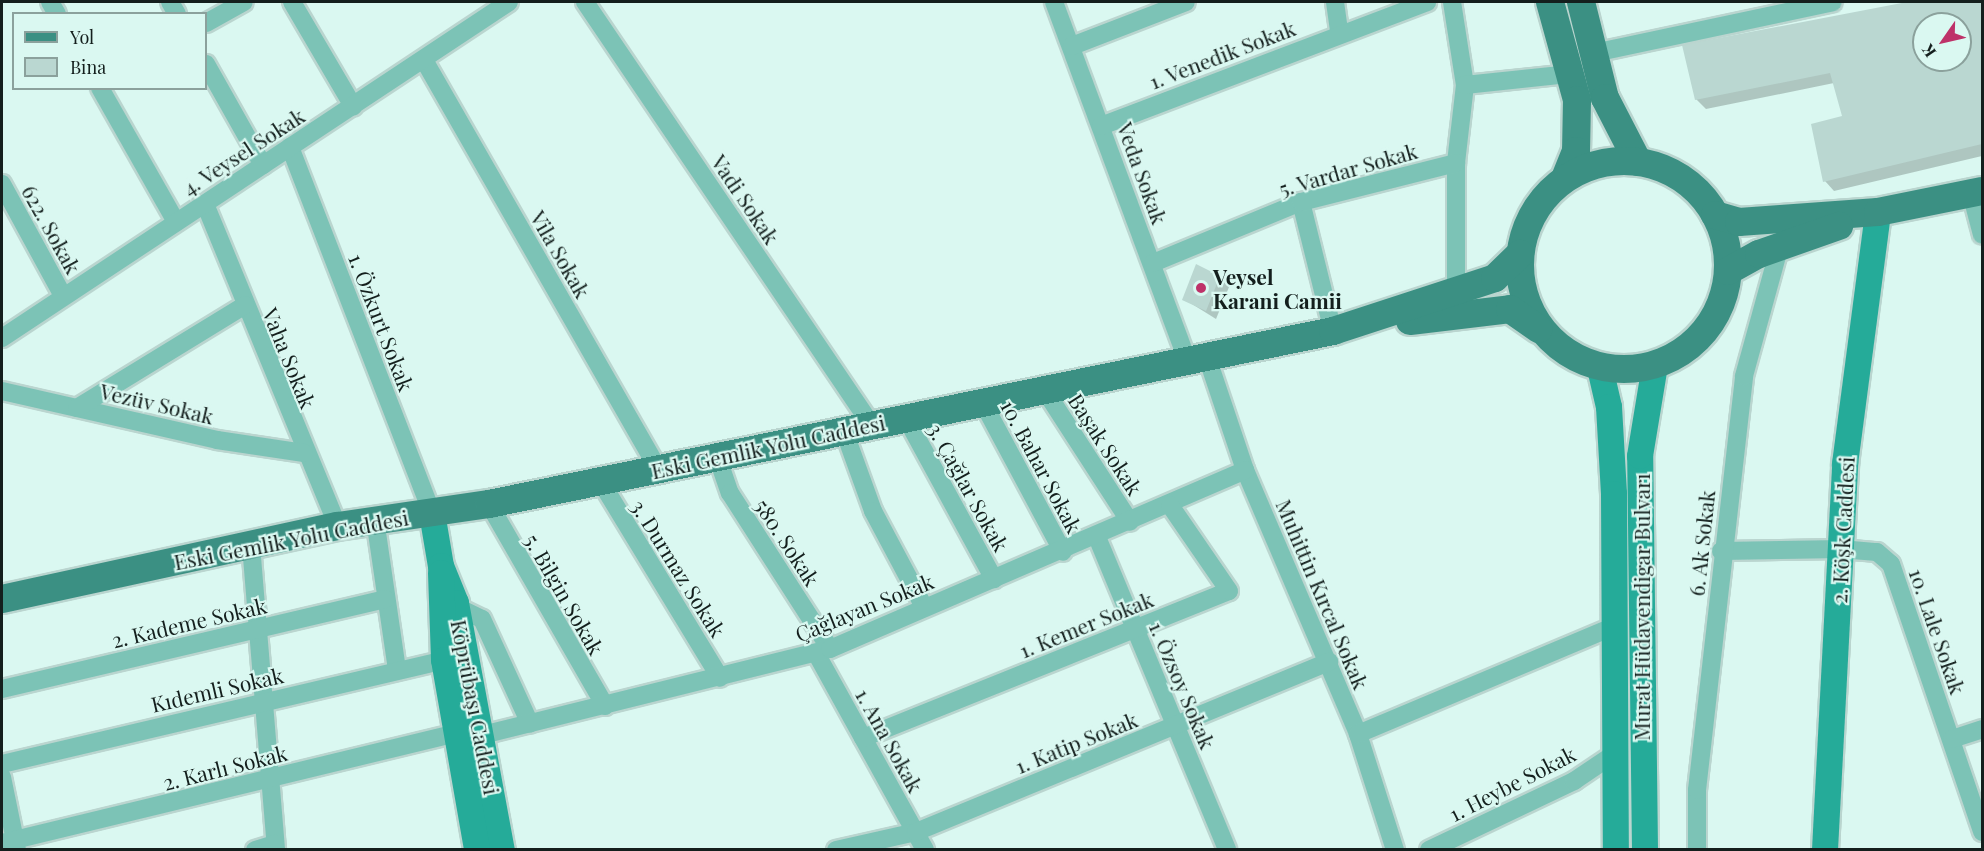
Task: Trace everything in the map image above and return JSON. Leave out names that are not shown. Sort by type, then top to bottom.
[{"type":"main road","points":[[1550,2],[1570,74],[1579,126],[1565,178]]},
{"type":"main road","points":[[1581,2],[1605,98],[1638,162]]},
{"type":"main road","points":[[1333,331],[1510,309],[1571,356],[1599,368],[1632,370],[1655,365],[1691,347],[1713,322],[1728,271],[1723,229],[1715,215],[1683,178],[1638,162],[1592,165],[1565,178],[1543,198],[1527,224],[1520,254],[1530,313],[1548,337]]},
{"type":"main road","points":[[1728,271],[1780,245],[1878,212],[1977,192]]},
{"type":"main road","points":[[1715,215],[1739,222],[1878,212]]},
{"type":"main road","name":"2. Köşk Caddesi","points":[[1825,849],[1845,464],[1878,212]]},
{"type":"main road","name":"Eski Gemlik Yolu Caddesi","points":[[2,599],[338,526],[489,504],[658,470],[856,425],[1333,331],[1495,278],[1520,254]]},
{"type":"main road","name":"Murat Hüdavendigar Bulvarı","points":[[1645,849],[1640,456],[1655,365]]},
{"type":"main road","name":"Murat Hüdavendigar Bulvarı","points":[[1599,368],[1609,407],[1614,494],[1612,627],[1617,849]]},
{"type":"main road","name":"Köprübaşı Caddesi","points":[[432,513],[470,734],[477,849]]},
{"type":"main road","name":"Köprübaşı Caddesi","points":[[447,605],[444,660],[470,734],[502,849]]},
{"type":"street","points":[[207,22],[244,2]]},
{"type":"street","points":[[292,2],[353,106]]},
{"type":"street","name":"4. Veysel Sokak","points":[[2,338],[509,2]]},
{"type":"street","name":"Vadi Sokak","points":[[585,2],[856,425],[873,511],[924,608]]},
{"type":"street","name":"Veda Sokak","points":[[1054,2],[1153,263],[1198,359]]},
{"type":"street","points":[[1072,46],[1186,2]]},
{"type":"street","points":[[1335,2],[1339,32]]},
{"type":"street","name":"1. Venedik Sokak","points":[[1101,126],[1339,32],[1426,2]]},
{"type":"street","points":[[1452,2],[1465,85],[1456,163],[1456,291]]},
{"type":"street","points":[[1594,53],[1770,8],[1833,2]]},
{"type":"street","name":"Vila Sokak","points":[[424,60],[658,470]]},
{"type":"street","points":[[207,66],[263,165]]},
{"type":"street","points":[[1465,85],[1570,74]]},
{"type":"street","points":[[101,90],[176,222]]},
{"type":"street","name":"1. Özkurt Sokak","points":[[290,147],[432,513]]},
{"type":"street","name":"5. Vardar Sokak","points":[[1153,263],[1301,202],[1456,163]]},
{"type":"street","name":"622. Sokak","points":[[2,184],[63,296]]},
{"type":"street","points":[[1977,192],[1983,235]]},
{"type":"street","points":[[1301,202],[1333,331]]},
{"type":"street","name":"Vaha Sokak","points":[[205,204],[304,453],[338,526]]},
{"type":"street","name":"6. Ak Sokak","points":[[1697,849],[1697,790],[1721,551],[1744,376],[1780,245]]},
{"type":"street","points":[[77,408],[245,305]]},
{"type":"street","name":"Muhittin Kırcal Sokak","points":[[1198,359],[1358,734],[1395,849]]},
{"type":"street","name":"Başak Sokak","points":[[1044,389],[1130,522]]},
{"type":"street","name":"Vezüv Sokak","points":[[2,391],[304,453]]},
{"type":"street","name":"10. Bahar Sokak","points":[[982,401],[1063,552]]},
{"type":"street","name":"3. Çağlar Sokak","points":[[905,416],[994,579]]},
{"type":"street","name":"580. Sokak","points":[[717,456],[730,493],[823,651]]},
{"type":"street","name":"Çağlayan Sokak","points":[[470,734],[530,724],[823,651],[1063,552],[1245,470]]},
{"type":"street","name":"3. Durmaz Sokak","points":[[601,482],[720,678]]},
{"type":"street","name":"5. Bilgin Sokak","points":[[489,504],[605,706]]},
{"type":"street","name":"1. Kemer Sokak","points":[[863,738],[1229,591],[1170,505]]},
{"type":"street","points":[[375,519],[397,670]]},
{"type":"street","name":"1. Özsoy Sokak","points":[[1097,537],[1227,849]]},
{"type":"street","points":[[251,544],[266,700],[275,847],[255,849]]},
{"type":"street","name":"10. Lale Sokak","points":[[1721,551],[1841,549],[1876,552],[1891,564],[1983,832]]},
{"type":"street","name":"2. Kademe Sokak","points":[[2,689],[387,599]]},
{"type":"street","points":[[447,605],[482,619],[530,724]]},
{"type":"street","points":[[1358,734],[1612,627]]},
{"type":"street","name":"1. Ana Sokak","points":[[823,651],[863,738],[925,849]]},
{"type":"street","name":"Kıdemli Sokak","points":[[2,764],[266,700],[444,660]]},
{"type":"street","name":"1. Katip Sokak","points":[[836,849],[916,832],[1329,662]]},
{"type":"street","points":[[1952,739],[1983,729]]},
{"type":"street","name":"2. Karlı Sokak","points":[[11,844],[272,779],[470,734]]},
{"type":"street","name":"1. Heybe Sokak","points":[[1429,849],[1574,781],[1614,754]]},
{"type":"street","points":[[2,777],[11,844]]},
{"type":"building","points":[[1907,2],[1982,2],[1982,144],[1823,182],[1811,124],[1842,116],[1830,73],[1695,100],[1682,45]]},
{"type":"building","name":"Veysel Karani Camii","points":[[1196,264],[1220,276],[1206,311],[1182,300]]},
{"type":"place","name":"Veysel Karani Camii","points":[[1201,288]]}]
